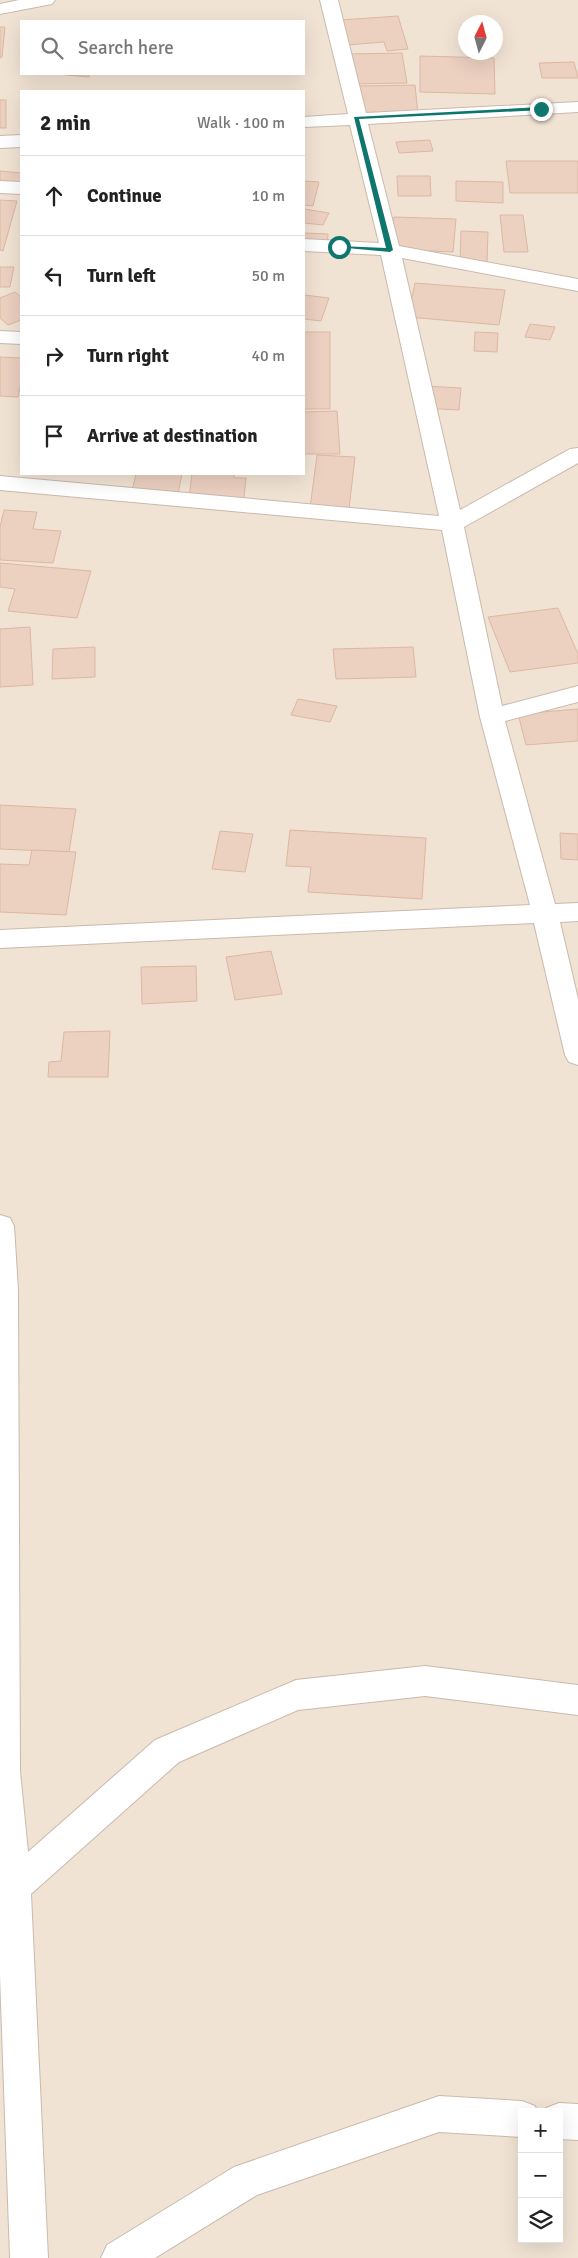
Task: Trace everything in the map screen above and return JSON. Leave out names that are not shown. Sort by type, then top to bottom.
[{"type":"street","points":[[0,9],[46,0]]},
{"type":"street","points":[[329,0],[356,118],[390,250],[452,524],[492,717],[545,914],[578,1055]]},
{"type":"street","points":[[305,122],[578,107]]},
{"type":"street","points":[[0,142],[20,141]]},
{"type":"street","points":[[0,187],[20,188]]},
{"type":"street","points":[[305,245],[390,250],[578,285]]},
{"type":"street","points":[[0,336],[20,338]]},
{"type":"street","points":[[0,483],[452,524],[578,454]]},
{"type":"street","points":[[122,494],[129,475]]},
{"type":"street","points":[[492,717],[578,694]]},
{"type":"street","points":[[0,939],[578,912]]},
{"type":"street","points":[[0,1226],[4,1290],[3,1771],[7,1887],[29,2258]]},
{"type":"street","points":[[7,1887],[167,1752],[296,1695],[425,1681],[578,1700]]},
{"type":"street","points":[[120,2258],[247,2180],[440,2114],[518,2119]]},
{"type":"street","points":[[563,2121],[578,2122]]},
{"type":"shaded area","points":[[0,0],[578,0],[578,2258],[0,2258]]},
{"type":"building","points":[[398,16],[408,49],[387,51],[384,42],[347,45],[340,20]]},
{"type":"building","points":[[0,27],[5,27],[2,57],[0,58]]},
{"type":"building","points":[[402,53],[407,83],[351,84],[348,54]]},
{"type":"building","points":[[420,56],[458,57],[458,60],[494,60],[495,94],[420,92]]},
{"type":"building","points":[[574,62],[578,78],[542,78],[539,63]]},
{"type":"building","points":[[67,75],[89,75],[89,77]]},
{"type":"building","points":[[415,85],[418,114],[360,114],[358,86]]},
{"type":"building","points":[[0,100],[6,100],[6,128],[0,128]]},
{"type":"building","points":[[430,140],[433,151],[399,153],[396,142]]},
{"type":"building","points":[[506,161],[578,161],[578,193],[510,193]]},
{"type":"building","points":[[0,171],[20,173],[20,191],[0,189]]},
{"type":"building","points":[[397,176],[430,176],[431,196],[398,196]]},
{"type":"building","points":[[305,181],[319,182],[313,206],[305,205]]},
{"type":"building","points":[[456,181],[503,182],[503,203],[456,201]]},
{"type":"building","points":[[0,200],[17,201],[3,251],[0,250]]},
{"type":"building","points":[[305,209],[329,213],[323,225],[305,223]]},
{"type":"building","points":[[500,215],[523,215],[528,252],[504,252]]},
{"type":"building","points":[[394,217],[456,219],[453,252],[390,249]]},
{"type":"building","points":[[461,231],[488,232],[487,263],[460,262]]},
{"type":"building","points":[[305,233],[328,234],[327,248],[305,247]]},
{"type":"building","points":[[0,267],[14,267],[10,287],[0,287]]},
{"type":"building","points":[[415,283],[505,290],[499,325],[408,317]]},
{"type":"building","points":[[15,292],[20,296],[20,320],[8,325],[0,318],[0,298]]},
{"type":"building","points":[[305,295],[329,298],[321,321],[305,319]]},
{"type":"building","points":[[530,324],[555,327],[550,340],[525,337]]},
{"type":"building","points":[[305,332],[330,332],[330,409],[305,409]]},
{"type":"building","points":[[475,332],[498,333],[497,352],[474,351]]},
{"type":"building","points":[[0,357],[20,358],[20,388],[18,397],[0,396]]},
{"type":"building","points":[[424,386],[461,388],[459,410],[422,408]]},
{"type":"building","points":[[337,411],[340,454],[305,454],[305,412]]},
{"type":"building","points":[[317,455],[355,457],[349,509],[310,508]]},
{"type":"building","points":[[136,475],[182,475],[178,494],[132,491]]},
{"type":"building","points":[[192,475],[234,475],[234,478],[246,478],[243,507],[188,505]]},
{"type":"building","points":[[4,510],[37,512],[33,529],[61,531],[53,563],[0,560],[0,527]]},
{"type":"building","points":[[0,563],[91,571],[77,618],[8,611],[15,589],[0,587]]},
{"type":"building","points":[[558,608],[578,654],[578,663],[510,672],[488,617]]},
{"type":"building","points":[[30,627],[33,685],[0,687],[0,629]]},
{"type":"building","points":[[95,647],[95,677],[52,679],[53,649]]},
{"type":"building","points":[[413,647],[416,677],[336,679],[333,649]]},
{"type":"building","points":[[298,699],[337,706],[330,722],[291,715]]},
{"type":"building","points":[[578,709],[578,741],[526,745],[518,714]]},
{"type":"building","points":[[0,805],[76,809],[69,852],[0,849]]},
{"type":"building","points":[[290,830],[426,838],[422,899],[308,892],[311,867],[286,866]]},
{"type":"building","points":[[220,831],[253,834],[245,872],[212,869]]},
{"type":"building","points":[[560,833],[578,834],[578,860],[561,859]]},
{"type":"building","points":[[32,850],[76,852],[66,915],[0,912],[0,864],[29,865]]},
{"type":"building","points":[[271,951],[282,994],[235,1000],[226,957]]},
{"type":"building","points":[[196,966],[197,1001],[142,1004],[141,967]]},
{"type":"building","points":[[110,1031],[108,1077],[48,1077],[49,1062],[61,1061],[64,1032]]},
{"type":"route","points":[[339,247],[390,250],[356,118],[541,109]]}]
